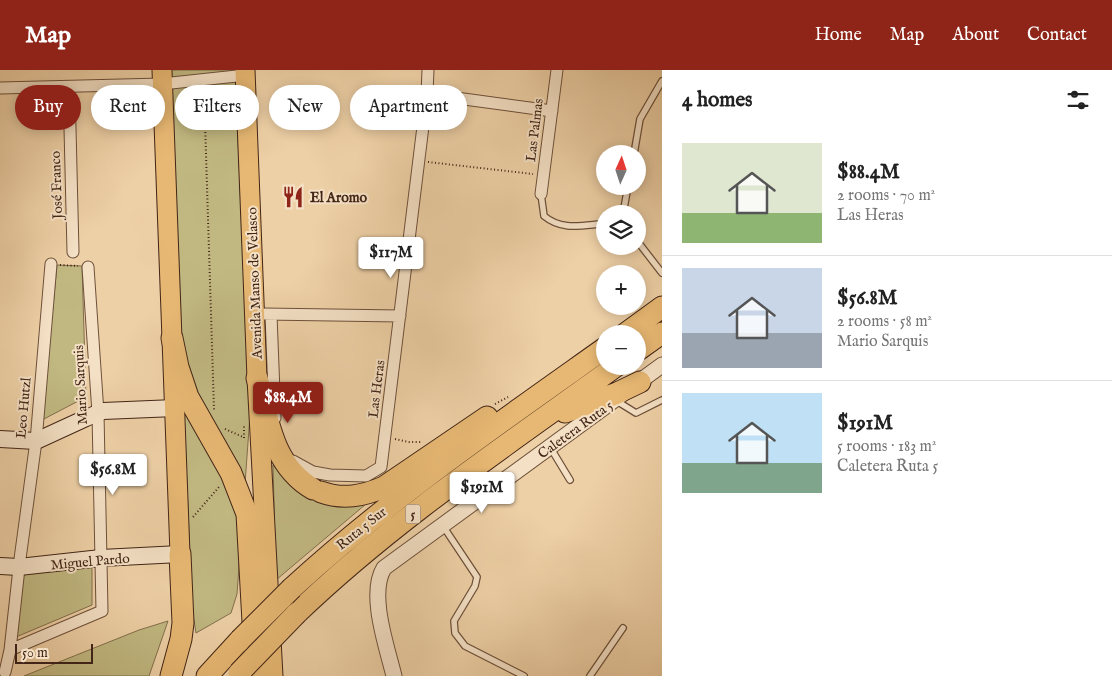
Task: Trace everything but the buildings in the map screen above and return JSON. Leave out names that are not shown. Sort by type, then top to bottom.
[{"type":"highway","points":[[638,325],[662,308]]},
{"type":"highway","points":[[646,344],[662,332]]},
{"type":"highway","points":[[172,338],[183,382],[184,408],[231,473],[244,505],[249,526],[244,675]]},
{"type":"highway","name":"Ruta 5 Sur","points":[[207,676],[292,588],[352,535],[399,497],[596,354]]},
{"type":"highway","points":[[257,378],[271,431],[281,457],[296,476],[317,490],[338,496],[352,496],[365,494],[384,487],[476,423],[585,362]]},
{"type":"highway","name":"Ruta 5 Sur","points":[[244,675],[297,613],[324,587],[390,532],[604,375]]},
{"type":"highway","points":[[537,424],[561,413],[615,394],[640,382]]},
{"type":"highway","points":[[171,676],[181,639],[183,623],[180,554]]},
{"type":"main road","name":"Avenida Manso de Velasco","points":[[246,73],[263,314],[257,378],[273,676]]},
{"type":"main road","points":[[162,77],[172,338]]},
{"type":"main road","points":[[0,439],[36,441],[98,413],[184,408],[180,554]]},
{"type":"main road","name":"Miguel Pardo","points":[[0,566],[18,568],[101,558],[180,554]]},
{"type":"street","name":"Las Heras","points":[[427,85],[428,70]]},
{"type":"street","name":"Las Palmas","points":[[541,194],[557,70]]},
{"type":"street","points":[[81,86],[162,77],[204,80],[246,73]]},
{"type":"street","points":[[0,88],[15,88]]},
{"type":"street","points":[[467,99],[552,111]]},
{"type":"street","name":"José Franco","points":[[69,130],[73,252]]},
{"type":"street","name":"Las Heras","points":[[263,314],[276,430],[286,454],[305,469],[321,474],[366,476],[381,468],[422,130]]},
{"type":"street","name":"Leo Hutzl","points":[[5,672],[10,650],[18,568],[36,441],[51,264]]},
{"type":"street","name":"Mario Sarquis","points":[[10,650],[102,611],[98,413],[88,266]]},
{"type":"street","points":[[263,314],[400,316]]},
{"type":"street","name":"Caletera Ruta 5","points":[[394,676],[380,617],[377,590],[379,576],[387,564],[640,382],[662,364]]},
{"type":"lane","points":[[636,145],[640,119],[662,81]]},
{"type":"lane","points":[[541,194],[544,216],[552,222],[571,227],[596,224]]},
{"type":"lane","points":[[646,252],[662,273]]},
{"type":"lane","points":[[615,400],[636,412],[662,400]]},
{"type":"lane","points":[[550,447],[570,480]]},
{"type":"lane","points":[[441,525],[477,577],[475,586],[454,620],[455,633],[465,646],[524,676]]},
{"type":"lane","points":[[590,676],[623,628]]},
{"type":"path","points":[[204,80],[214,415]]},
{"type":"path","points":[[418,161],[544,175]]},
{"type":"path","points":[[51,264],[88,266]]},
{"type":"path","points":[[492,406],[509,396]]},
{"type":"path","points":[[222,427],[261,446]]},
{"type":"path","points":[[385,436],[409,442],[424,442]]},
{"type":"path","points":[[180,532],[231,473]]},
{"type":"shaded area","points":[[170,70],[235,70],[236,85],[175,85],[175,130],[238,130],[250,415],[237,594],[231,613],[196,633],[192,608]]},
{"type":"shaded area","points":[[57,265],[82,266],[86,397],[42,420]]},
{"type":"shaded area","points":[[273,465],[294,487],[366,504],[276,580]]},
{"type":"shaded area","points":[[92,567],[92,605],[16,637],[23,573]]},
{"type":"shaded area","points":[[168,621],[149,676],[24,676],[139,630]]},
{"type":"place","name":"El Aromo","points":[[293,197]]}]
